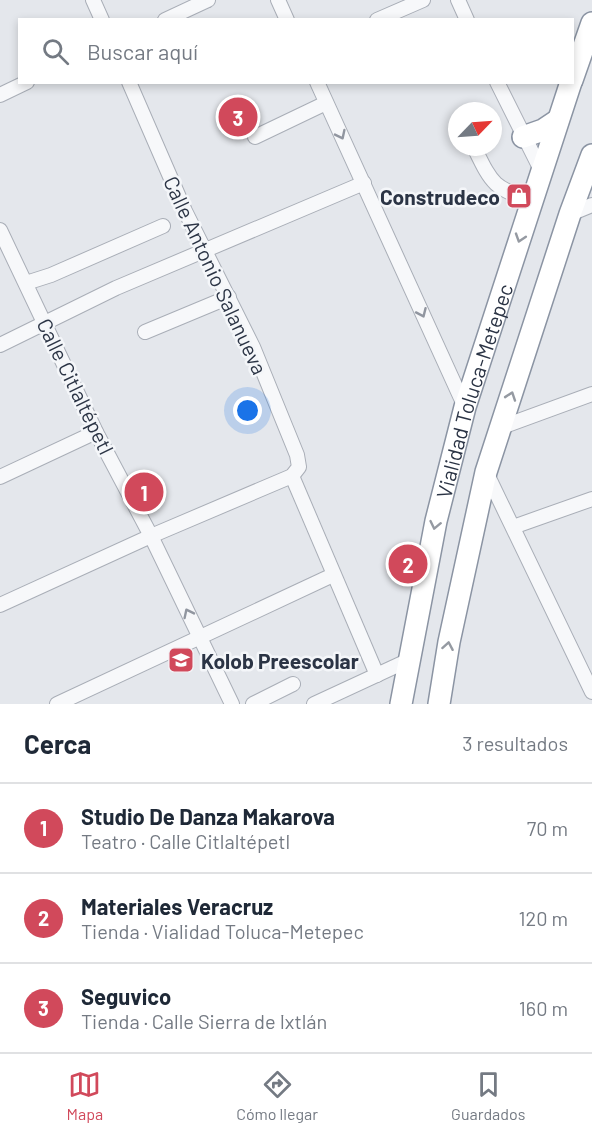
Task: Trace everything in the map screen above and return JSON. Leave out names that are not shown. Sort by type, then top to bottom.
[{"type":"highway","name":"Vialidad Toluca-Metepec","points":[[574,75],[592,23]]},
{"type":"highway","name":"Vialidad Toluca-Metepec","points":[[401,704],[436,521],[465,407],[571,84]]},
{"type":"highway","points":[[524,136],[543,130],[558,120]]},
{"type":"highway","name":"Vialidad Toluca-Metepec","points":[[444,699],[449,642],[486,472],[570,214],[592,155]]},
{"type":"street","points":[[93,0],[101,18]]},
{"type":"street","points":[[169,18],[208,0]]},
{"type":"street","points":[[278,0],[286,18]]},
{"type":"street","points":[[382,18],[423,0]]},
{"type":"street","points":[[458,0],[466,18]]},
{"type":"street","points":[[0,95],[23,84]]},
{"type":"street","name":"Calle Antonio Salanueva","points":[[130,84],[169,177],[253,347],[297,455],[295,473],[333,575],[376,675]]},
{"type":"street","points":[[317,84],[465,407]]},
{"type":"street","points":[[498,84],[542,172]]},
{"type":"street","points":[[255,137],[326,103]]},
{"type":"street","points":[[479,156],[494,184],[507,193],[533,201]]},
{"type":"street","points":[[0,345],[106,293],[364,183]]},
{"type":"street","points":[[570,214],[592,206]]},
{"type":"street","points":[[26,283],[51,275],[163,226]]},
{"type":"street","name":"Calle Citlaltépetl","points":[[0,230],[96,432],[151,536],[232,704]]},
{"type":"street","points":[[145,332],[229,297]]},
{"type":"street","points":[[500,428],[592,394]]},
{"type":"street","points":[[0,477],[96,432]]},
{"type":"street","points":[[486,472],[586,667],[592,692]]},
{"type":"street","points":[[0,605],[295,473]]},
{"type":"street","points":[[513,527],[592,499]]},
{"type":"street","points":[[57,704],[333,575]]},
{"type":"street","points":[[314,704],[339,699],[376,675],[409,660]]},
{"type":"street","points":[[253,704],[293,684]]},
{"type":"place","name":"Seguvico","points":[[238,117]]},
{"type":"place","name":"Construdeco","points":[[519,196]]},
{"type":"place","name":"Studio De Danza Makarova","points":[[144,492]]},
{"type":"place","name":"Materiales Veracruz","points":[[408,564]]},
{"type":"place","name":"Kolob Preescolar","points":[[181,660]]}]
